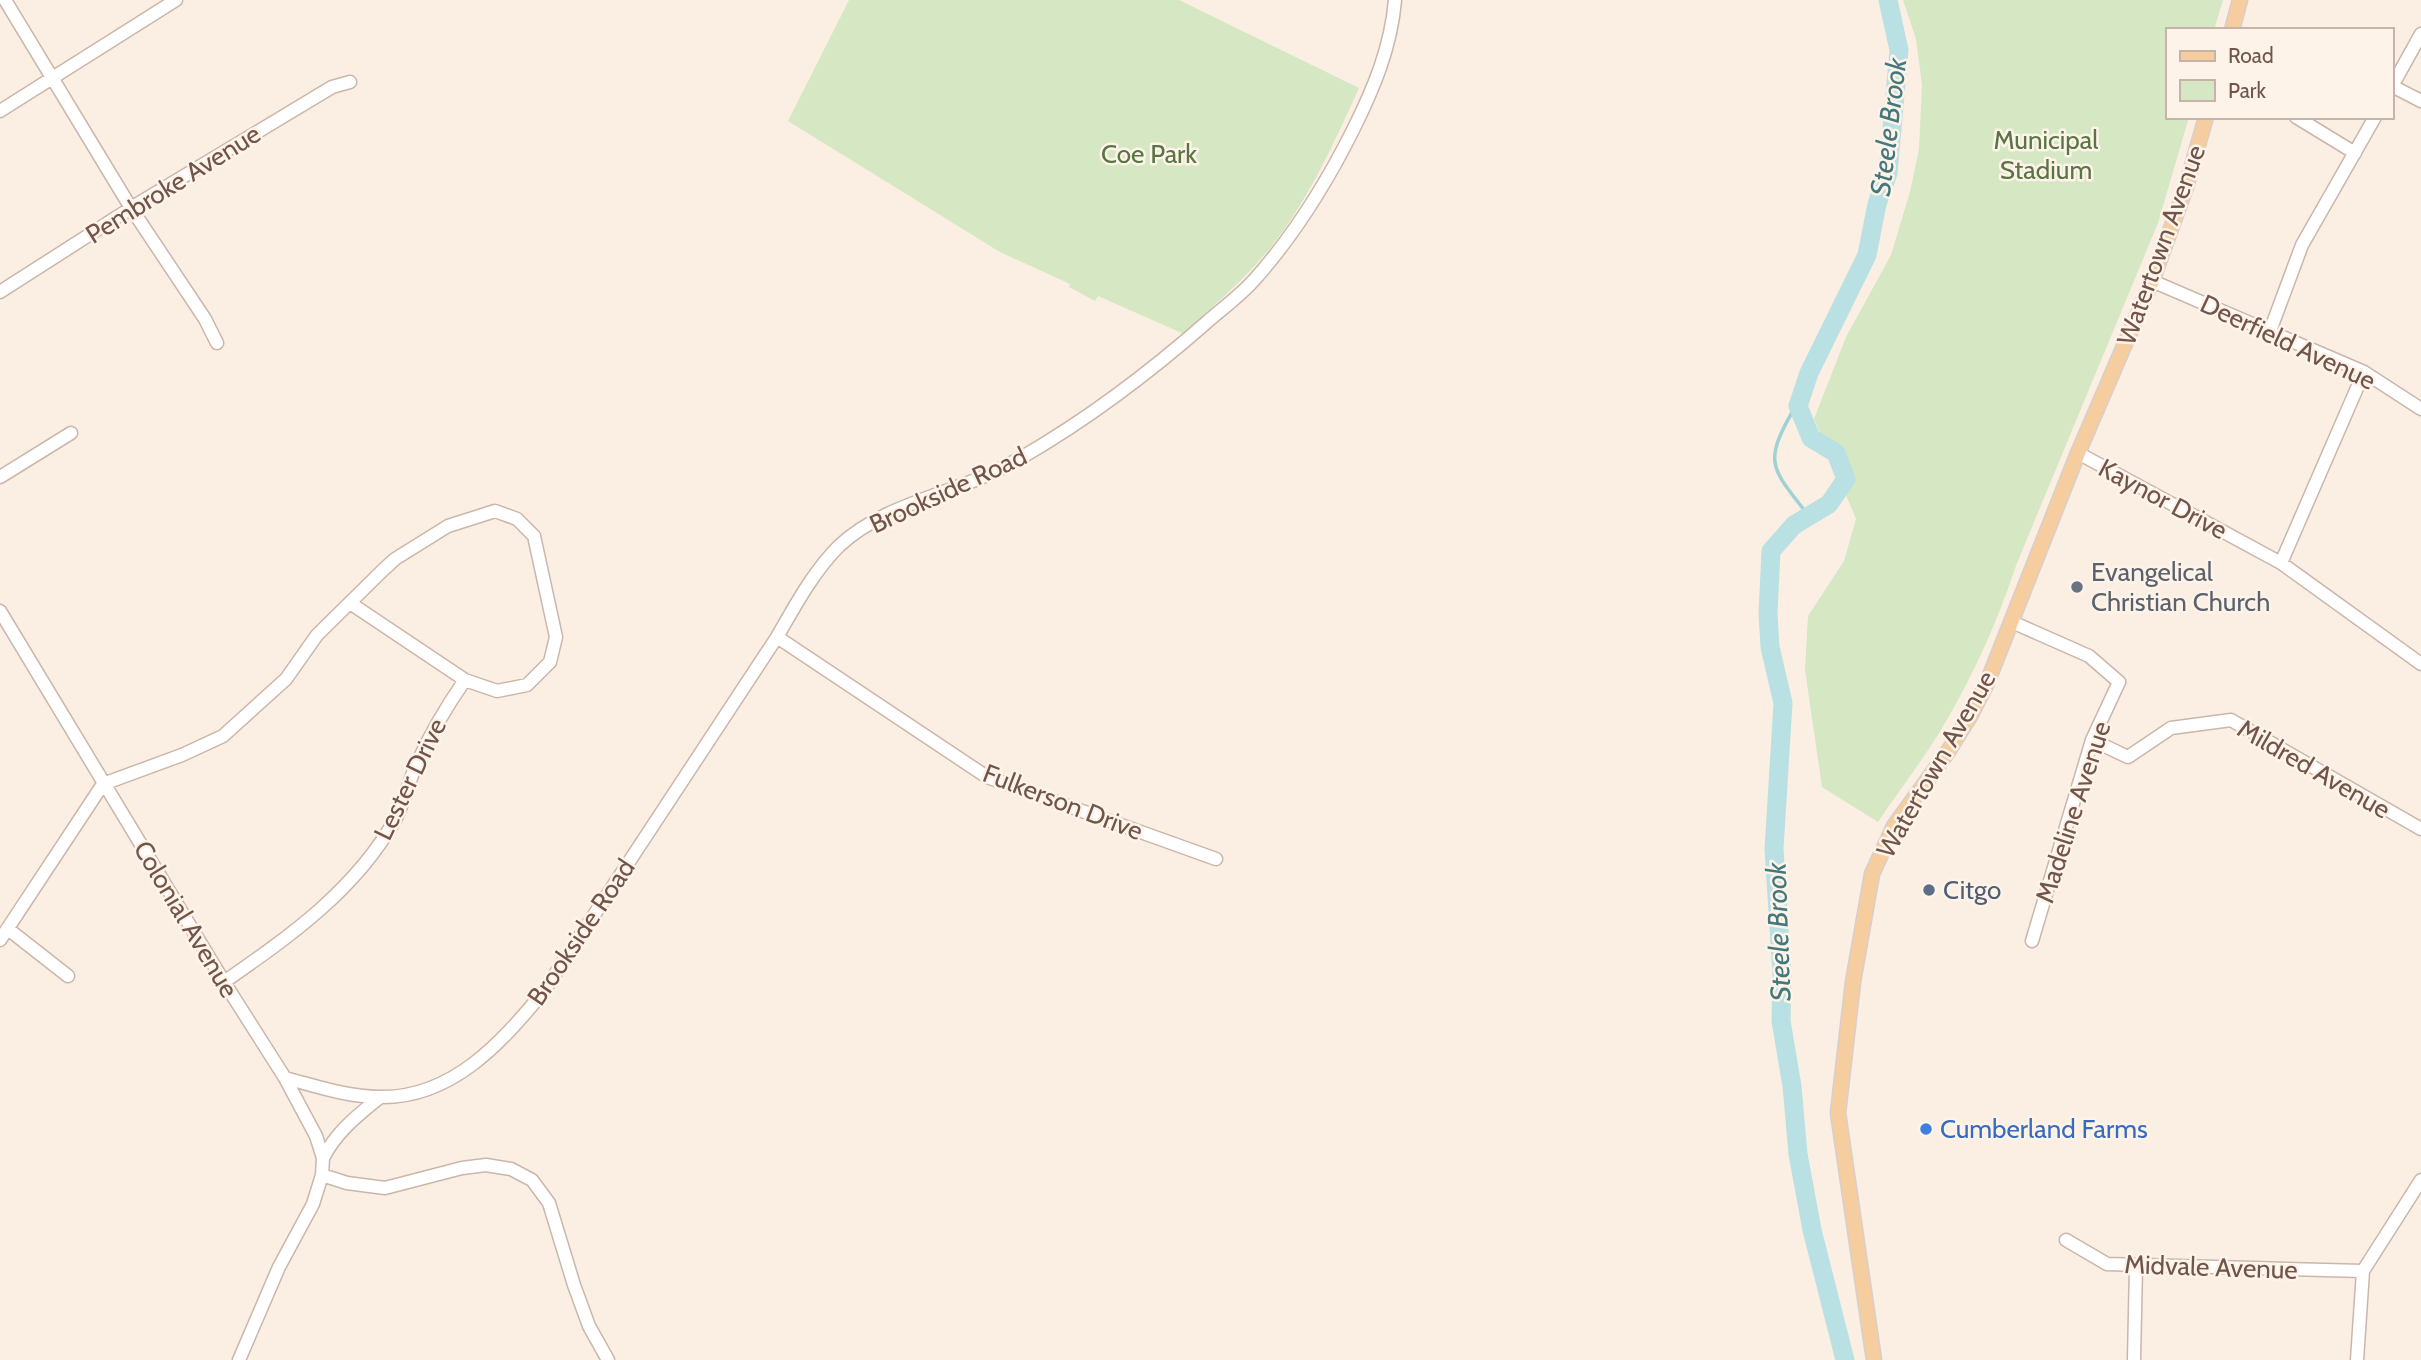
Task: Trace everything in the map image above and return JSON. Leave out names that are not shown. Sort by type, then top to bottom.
[{"type":"main road","points":[[2233,28],[2240,0]]},
{"type":"main road","name":"Watertown Avenue","points":[[1874,1360],[1838,1112],[1853,982],[1872,874],[1894,826],[1969,718],[1987,683],[2078,453],[2152,281],[2186,187],[2205,119]]},
{"type":"street","points":[[5,0],[131,208],[218,343]]},
{"type":"street","points":[[0,111],[176,0]]},
{"type":"street","name":"Brookside Road","points":[[285,1078],[332,1091],[380,1097],[429,1091],[474,1064],[509,1033],[544,991],[811,581],[840,545],[874,520],[965,484],[1020,458],[1077,425],[1136,382],[1252,282],[1300,222],[1334,169],[1384,62],[1393,25],[1395,0]]},
{"type":"street","points":[[2393,85],[2421,34]]},
{"type":"street","name":"Pembroke Avenue","points":[[0,292],[131,208],[332,87],[350,82]]},
{"type":"street","points":[[2393,87],[2421,101]]},
{"type":"street","points":[[2299,119],[2355,153]]},
{"type":"street","points":[[2270,331],[2302,245],[2374,119]]},
{"type":"street","name":"Deerfield Avenue","points":[[2152,281],[2364,372],[2421,409]]},
{"type":"street","points":[[2281,563],[2364,372]]},
{"type":"street","points":[[0,477],[71,433]]},
{"type":"street","name":"Kaynor Drive","points":[[2078,453],[2281,563],[2421,664]]},
{"type":"street","points":[[0,940],[103,784],[182,755],[223,736],[286,678],[317,635],[395,559],[448,526],[495,511],[517,519],[534,536],[556,637],[550,662],[527,685],[497,691],[464,680],[350,603]]},
{"type":"street","name":"Colonial Avenue","points":[[0,611],[103,784],[285,1078],[316,1136],[323,1158],[322,1175],[313,1204],[268,1290],[239,1360]]},
{"type":"street","name":"Madeline Avenue","points":[[2012,622],[2089,656],[2119,682],[2092,740],[2032,941]]},
{"type":"street","name":"Fulkerson Drive","points":[[777,637],[987,777],[1216,859]]},
{"type":"street","name":"Lester Drive","points":[[224,982],[290,936],[331,901],[369,860],[397,815],[413,772],[438,719],[464,680]]},
{"type":"street","name":"Mildred Avenue","points":[[2092,740],[2128,757],[2171,729],[2231,720],[2421,830]]},
{"type":"street","points":[[8,929],[68,976]]},
{"type":"street","points":[[323,1158],[330,1144],[346,1125],[380,1097]]},
{"type":"street","points":[[322,1175],[347,1183],[384,1188],[486,1164],[511,1168],[532,1180],[549,1203],[589,1326],[608,1360]]},
{"type":"street","points":[[2357,1360],[2363,1271],[2421,1180]]},
{"type":"street","name":"Midvale Avenue","points":[[2066,1240],[2107,1264],[2363,1271]]},
{"type":"street","points":[[2134,1360],[2136,1266]]},
{"type":"green space","name":"Coe Park","points":[[849,0],[1179,0],[1359,88],[1320,170],[1285,229],[1251,270],[1184,334],[1098,296],[1095,301],[1069,287],[1070,284],[1000,252],[788,121]]},
{"type":"green space","name":"Municipal Stadium","points":[[1903,0],[2223,0],[2215,28],[2166,28],[2166,119],[2188,119],[2158,223],[1983,650],[1939,733],[1878,822],[1822,787],[1805,670],[1808,616],[1844,561],[1856,519],[1814,419],[1846,337],[1891,255],[1910,192],[1919,149],[1922,85],[1916,39]]},
{"type":"waterway","name":"Steele Brook","points":[[1845,1360],[1812,1230],[1798,1154],[1792,1086],[1781,1021],[1782,975],[1774,849],[1783,703],[1770,647],[1768,613],[1771,551],[1794,525],[1829,504],[1846,479],[1836,453],[1811,438],[1798,406],[1809,373],[1867,255],[1877,204],[1888,173],[1899,50],[1888,0]]},
{"type":"waterway","name":"Steele Brook","points":[[1798,406],[1778,442],[1775,465],[1786,486],[1808,515]]},
{"type":"place","name":"Evangelical Christian Church","points":[[2077,587]]},
{"type":"place","name":"Citgo","points":[[1929,890]]},
{"type":"place","name":"Cumberland Farms","points":[[1926,1129]]}]
